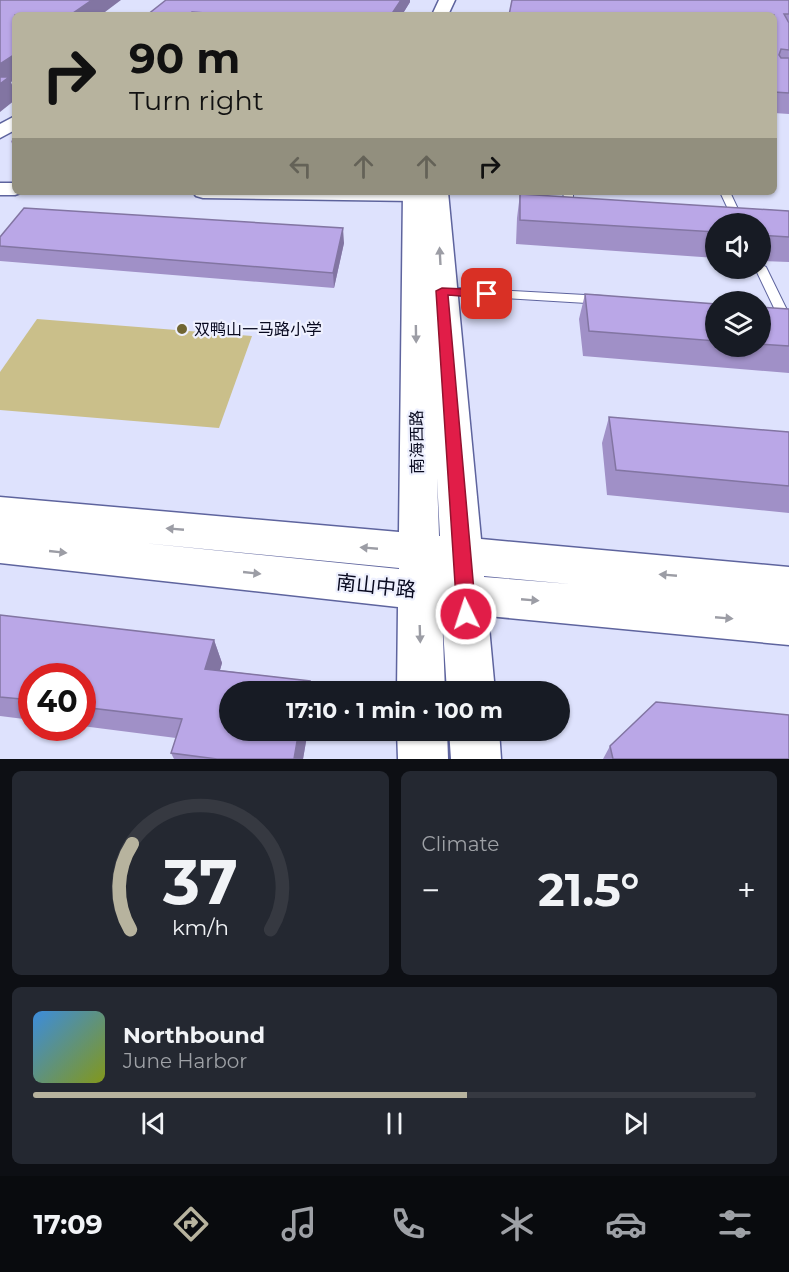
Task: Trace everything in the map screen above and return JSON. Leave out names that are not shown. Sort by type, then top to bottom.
[{"type":"street","points":[[0,133],[12,123]]},
{"type":"street","name":"南海西路","points":[[422,195],[429,291],[464,575],[470,681]]},
{"type":"street","name":"南海西路","points":[[421,681],[418,571],[429,291]]},
{"type":"street","name":"南山中路","points":[[0,513],[418,571]]},
{"type":"street","name":"南山中路","points":[[0,546],[464,575],[789,586]]},
{"type":"street","name":"南山中路","points":[[464,575],[789,624]]},
{"type":"street","points":[[422,741],[423,759]]},
{"type":"street","points":[[475,741],[476,759]]},
{"type":"lane","points":[[726,195],[735,213]]},
{"type":"lane","points":[[766,279],[780,310]]},
{"type":"lane","points":[[429,291],[620,301]]},
{"type":"shaded area","points":[[37,319],[252,336],[219,428],[0,410],[0,372]]},
{"type":"building","points":[[0,0],[92,0],[74,12],[12,12],[12,56],[0,64]]},
{"type":"building","points":[[166,0],[401,0],[393,12],[151,12]]},
{"type":"building","points":[[512,0],[789,0],[789,14],[784,14],[789,23],[789,50],[781,49],[779,55],[781,58],[789,58],[789,93],[777,92],[777,12],[510,12]]},
{"type":"building","points":[[0,77],[9,77],[0,84]]},
{"type":"building","points":[[520,195],[789,211],[789,237],[771,236],[771,213],[705,213],[705,231],[520,220]]},
{"type":"building","points":[[24,208],[343,228],[333,273],[0,246],[0,237]]},
{"type":"building","points":[[585,294],[705,303],[705,340],[589,331]]},
{"type":"building","points":[[771,308],[789,309],[789,346],[771,345]]},
{"type":"building","points":[[609,417],[789,432],[789,486],[616,470]]},
{"type":"building","points":[[0,615],[214,640],[205,669],[310,681],[219,681],[219,741],[297,741],[294,759],[217,759],[171,753],[182,719],[96,709],[96,663],[18,663],[18,699],[0,697]]},
{"type":"building","points":[[656,702],[789,715],[789,759],[613,759],[610,746]]},
{"type":"place","name":"双鸭山一马路小学","points":[[182,329]]},
{"type":"route","points":[[466,614],[442,291],[487,294]]}]
